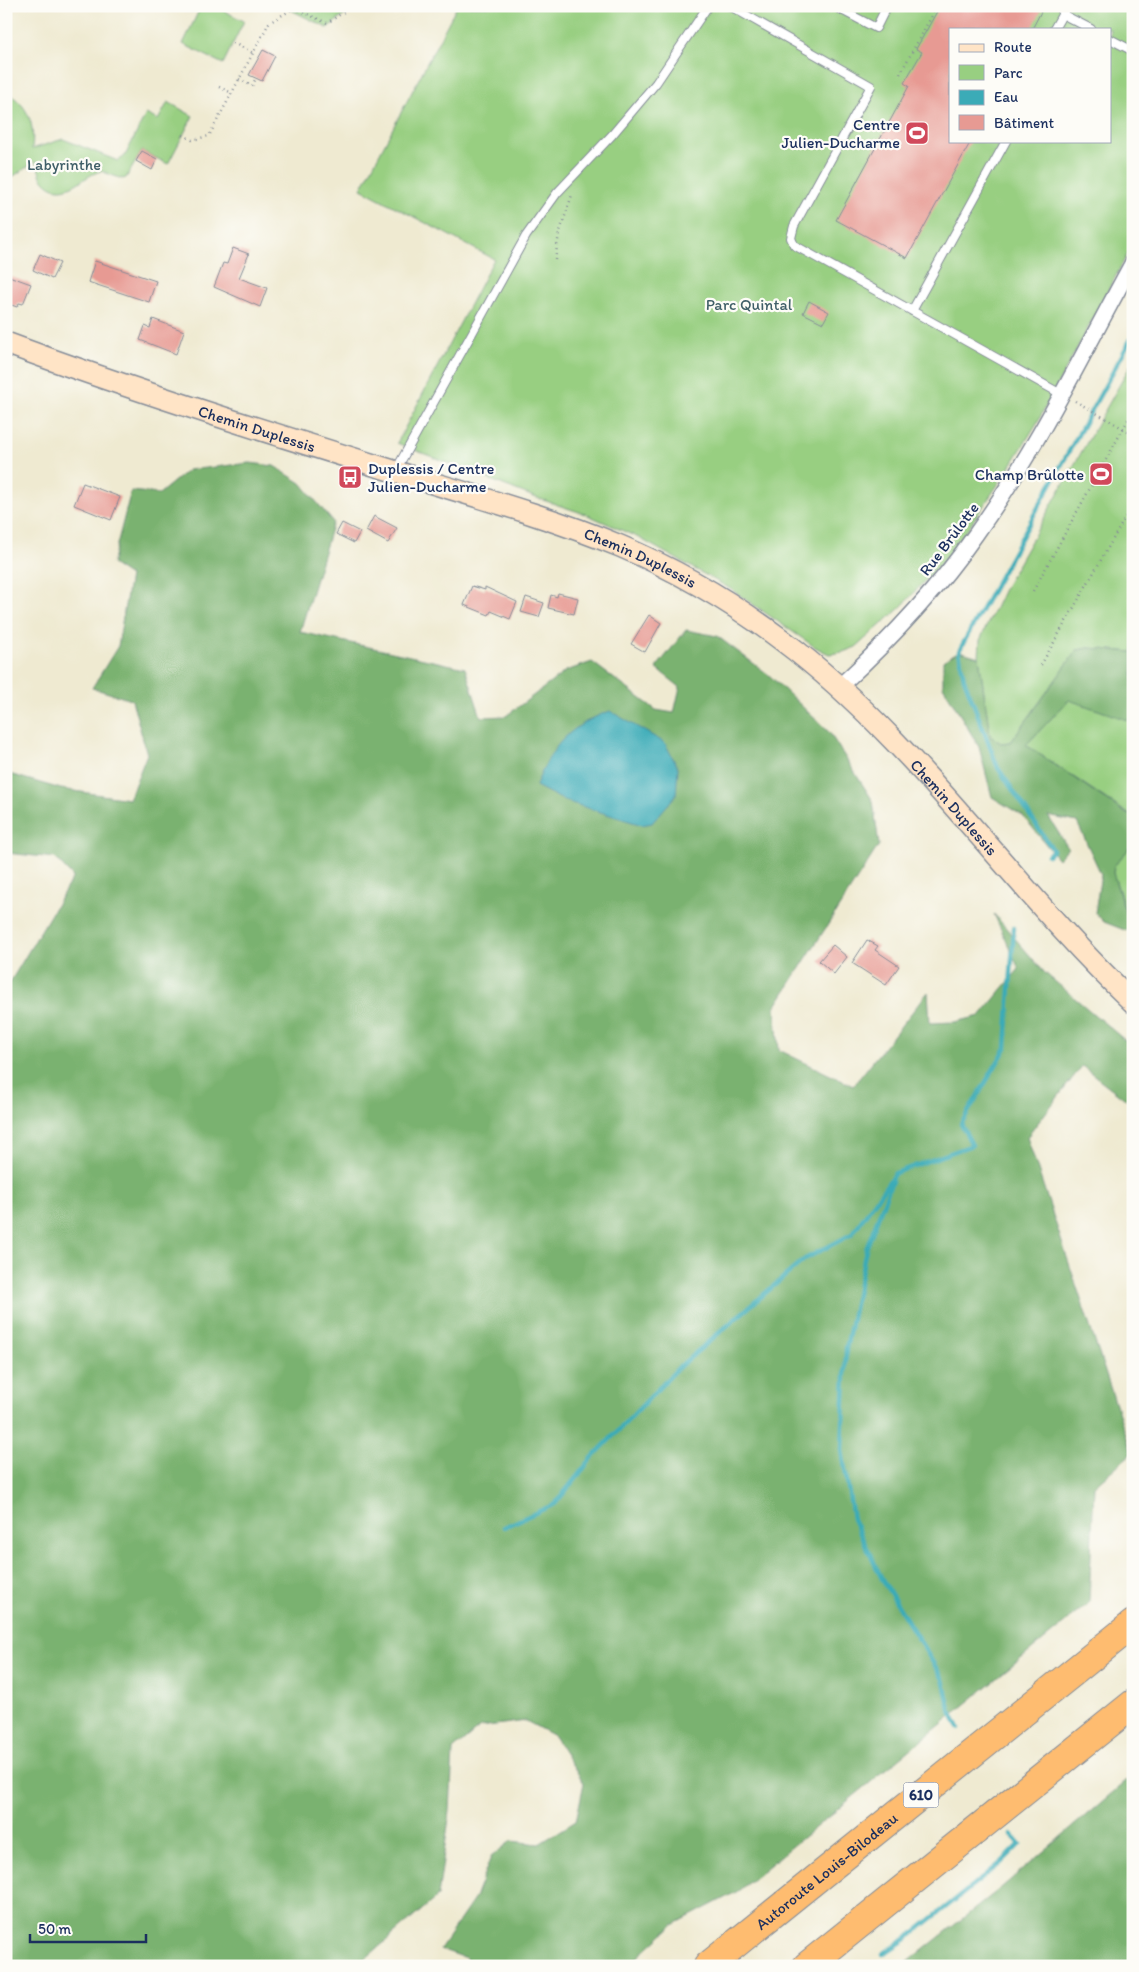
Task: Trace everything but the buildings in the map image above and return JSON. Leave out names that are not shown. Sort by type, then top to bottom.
[{"type":"highway","name":"Autoroute Louis-Bilodeau","points":[[708,1966],[1133,1624]]},
{"type":"highway","points":[[807,1966],[1133,1704]]},
{"type":"street","name":"Rue Brûlotte","points":[[840,686],[915,611],[976,534],[1018,471],[1133,262]]},
{"type":"street","name":"Chemin Duplessis","points":[[6,344],[240,423],[584,531],[658,563],[780,638],[840,686],[932,784],[1058,926],[1133,1002]]},
{"type":"lane","points":[[395,471],[526,236],[557,193],[612,135],[656,83],[708,6]]},
{"type":"lane","points":[[730,6],[871,86],[794,226],[791,238],[794,246],[1060,394]]},
{"type":"lane","points":[[834,6],[876,28],[887,6]]},
{"type":"lane","points":[[1055,28],[1067,6]]},
{"type":"lane","points":[[1062,14],[1088,28]]},
{"type":"lane","points":[[1112,40],[1133,51]]},
{"type":"lane","points":[[912,311],[1005,142]]},
{"type":"path","points":[[183,135],[192,140],[209,136],[269,23],[294,8],[327,24],[353,6]]},
{"type":"path","points":[[900,74],[937,6]]},
{"type":"path","points":[[233,43],[253,53]]},
{"type":"path","points":[[239,80],[252,86],[256,78]]},
{"type":"path","points":[[219,87],[232,93]]},
{"type":"path","points":[[555,260],[559,234],[583,165]]},
{"type":"path","points":[[1060,394],[1133,434]]},
{"type":"path","points":[[1033,591],[1133,411]]},
{"type":"path","points":[[1041,664],[1133,504]]},
{"type":"green space","points":[[201,6],[214,6],[244,21],[223,64],[183,44]]},
{"type":"green space","points":[[283,6],[357,6],[327,28]]},
{"type":"green space","name":"Parc Quintal","points":[[457,6],[1133,6],[1133,244],[1037,423],[1008,470],[954,549],[901,607],[856,647],[843,652],[829,654],[815,647],[729,588],[639,538],[588,515],[534,497],[397,443],[494,259],[361,189]]},
{"type":"green space","name":"Labyrinthe","points":[[6,92],[20,103],[29,116],[33,140],[32,149],[63,139],[118,161],[125,156],[146,114],[158,120],[168,102],[193,116],[168,164],[142,151],[126,178],[122,179],[101,171],[73,186],[59,189],[52,187],[43,180],[35,162],[6,181]]},
{"type":"green space","name":"Champ Brûlotte","points":[[1133,361],[1133,652],[1089,648],[1077,650],[1011,742],[1001,743],[990,736],[979,657],[980,640],[1005,587]]},
{"type":"green space","points":[[250,463],[274,466],[301,483],[333,522],[300,632],[465,668],[481,717],[506,716],[566,671],[592,662],[656,710],[674,713],[680,687],[656,668],[686,630],[717,636],[769,675],[829,732],[873,801],[879,845],[775,1007],[779,1050],[853,1086],[928,992],[930,1023],[955,1022],[980,1016],[1019,969],[994,914],[1045,973],[1133,1047],[1133,1105],[1082,1066],[1027,1137],[1132,1453],[1094,1486],[1089,1603],[738,1891],[673,1925],[628,1966],[469,1966],[466,1958],[440,1949],[475,1898],[491,1857],[511,1841],[539,1844],[576,1821],[584,1783],[554,1736],[526,1721],[480,1727],[453,1750],[450,1811],[438,1896],[357,1966],[6,1966],[6,989],[73,877],[55,858],[6,853],[6,773],[61,789],[129,799],[147,754],[132,700],[92,688],[118,646],[130,576],[112,564],[131,491],[159,494],[188,470]]},
{"type":"green space","points":[[1089,648],[1133,652],[1133,722],[1069,700],[1026,745],[1127,814],[1130,815],[1133,811],[1133,844],[1114,866],[1113,873],[1129,924],[1127,931],[1104,922],[1095,913],[1101,874],[1077,822],[1048,816],[1068,848],[1058,859],[1023,816],[992,797],[979,747],[943,686],[943,661],[959,651],[979,657],[990,736],[1001,743],[1011,742],[1077,650]]},
{"type":"green space","points":[[1069,699],[1133,722],[1133,811],[1130,815],[1026,745]]},
{"type":"green space","points":[[1133,844],[1133,932],[1113,873],[1114,866]]},
{"type":"green space","points":[[1133,1775],[1133,1966],[903,1966],[1002,1887]]},
{"type":"water","points":[[610,711],[665,743],[678,768],[676,795],[652,823],[642,825],[565,801],[536,786],[548,760],[563,739],[583,723]]},
{"type":"waterway","points":[[1048,855],[1053,850],[998,768],[964,679],[959,651],[1133,335]]},
{"type":"waterway","points":[[504,1527],[555,1504],[592,1458],[678,1368],[805,1259],[852,1234],[895,1173],[972,1145],[961,1124],[1006,1048],[1014,928]]},
{"type":"waterway","points":[[892,1181],[866,1249],[846,1349],[842,1450],[853,1519],[883,1581],[943,1679],[950,1709],[959,1728]]},
{"type":"waterway","points":[[883,1954],[906,1939],[1002,1862],[1020,1844],[1012,1835]]},
{"type":"place","name":"Centre Julien-Ducharme","points":[[917,133]]},
{"type":"place","name":"Champ Brûlotte","points":[[1101,474]]},
{"type":"place","name":"Duplessis / Centre Julien-Ducharme","points":[[350,477]]}]
